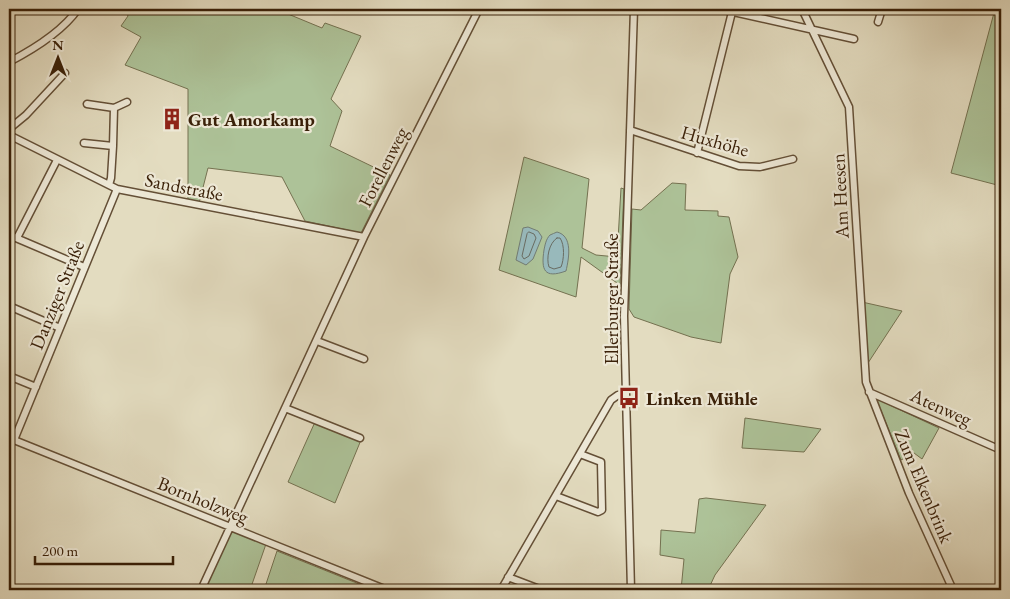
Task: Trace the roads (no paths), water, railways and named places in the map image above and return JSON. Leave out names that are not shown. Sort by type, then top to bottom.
[{"type":"street","points":[[9,62],[50,36],[78,9]]},
{"type":"street","name":"Forellenweg","points":[[201,590],[364,237],[479,9]]},
{"type":"street","name":"Ellerburger Straße","points":[[631,590],[624,316],[634,9]]},
{"type":"street","points":[[720,9],[854,39]]},
{"type":"street","name":"Am Heesen","points":[[802,9],[849,106],[864,371],[869,392]]},
{"type":"street","points":[[878,22],[882,9]]},
{"type":"street","points":[[697,153],[732,12]]},
{"type":"street","points":[[9,129],[26,115],[65,73]]},
{"type":"street","points":[[87,104],[114,108],[127,102]]},
{"type":"street","points":[[109,185],[111,178],[114,108]]},
{"type":"street","name":"Huxhöhe","points":[[630,130],[738,166],[760,167],[793,159]]},
{"type":"street","name":"Sandstraße","points":[[9,136],[117,189],[364,237]]},
{"type":"street","points":[[84,143],[113,146]]},
{"type":"street","points":[[17,238],[57,160]]},
{"type":"street","name":"Danziger Straße","points":[[11,439],[36,387],[117,189]]},
{"type":"street","points":[[9,235],[84,267]]},
{"type":"street","points":[[9,306],[60,328]]},
{"type":"street","points":[[317,341],[364,359]]},
{"type":"street","points":[[9,376],[36,387]]},
{"type":"street","name":"Atenweg","points":[[869,392],[1001,450]]},
{"type":"street","name":"Zum Elkenbrink","points":[[869,392],[909,492],[953,590]]},
{"type":"street","points":[[501,590],[611,400],[618,395],[626,393]]},
{"type":"street","points":[[285,408],[360,438]]},
{"type":"street","name":"Bornholzweg","points":[[11,439],[387,590]]},
{"type":"street","points":[[556,496],[598,512],[602,510],[601,462],[580,454]]},
{"type":"street","points":[[508,577],[542,590]]},
{"type":"water","points":[[528,227],[538,231],[542,237],[533,259],[526,265],[516,260],[523,228]]},
{"type":"water","points":[[557,232],[566,238],[568,243],[568,260],[566,271],[553,274],[544,268],[543,257],[548,238]]},
{"type":"place","name":"Gut Amorkamp","points":[[172,119]]},
{"type":"place","name":"Linken Mühle","points":[[629,398]]}]
